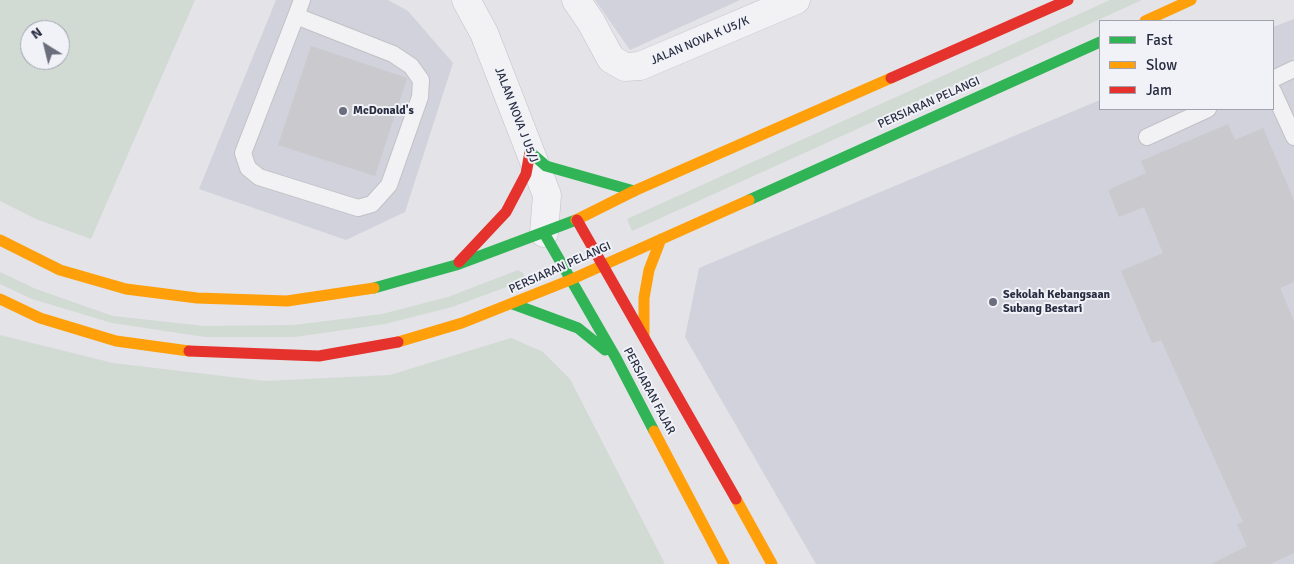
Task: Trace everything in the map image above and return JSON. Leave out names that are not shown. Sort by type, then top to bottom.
[{"type":"street","name":"JALAN NOVA J U5/J","points":[[466,0],[484,33],[547,195],[544,233]]},
{"type":"street","name":"JALAN NOVA K U5/K","points":[[576,0],[591,22],[611,60],[625,67],[640,66],[795,0]]},
{"type":"street","points":[[0,240],[60,270],[126,289],[197,298],[287,301],[373,288],[456,265],[577,220],[634,191],[1068,0]]},
{"type":"street","points":[[1147,20],[1191,0]]},
{"type":"street","name":"PERSIARAN PELANGI","points":[[0,299],[40,318],[116,341],[198,352],[319,356],[406,340],[512,304],[570,280],[1099,42]]},
{"type":"street","points":[[530,152],[546,166],[634,191]]},
{"type":"street","points":[[456,265],[506,212],[526,174],[530,152]]},
{"type":"street","points":[[547,195],[577,220],[601,265],[680,398],[772,564]]},
{"type":"street","name":"PERSIARAN FAJAR","points":[[544,233],[616,358],[724,564]]},
{"type":"street","points":[[644,337],[644,298],[648,270],[661,239]]},
{"type":"street","points":[[512,304],[578,328],[616,358]]},
{"type":"lane","points":[[296,16],[394,54],[411,66],[421,80],[420,97],[389,184],[372,204],[358,208],[259,177],[248,168],[243,153],[302,0]]},
{"type":"lane","points":[[1274,79],[1294,69]]},
{"type":"lane","points":[[1274,93],[1294,137]]},
{"type":"lane","points":[[1147,136],[1206,110]]},
{"type":"shaded area","points":[[0,0],[195,0],[91,239],[36,219],[0,201]]},
{"type":"shaded area","points":[[276,0],[388,0],[408,11],[453,63],[405,212],[346,240],[199,189]]},
{"type":"shaded area","points":[[595,0],[740,0],[630,50]]},
{"type":"shaded area","points":[[1110,0],[1142,0],[632,231],[627,219]]},
{"type":"shaded area","name":"Sekolah Kebangsaan Subang Bestari","points":[[1294,19],[1294,564],[816,564],[685,337],[699,268],[1099,100],[1099,110],[1274,110],[1274,27]]},
{"type":"shaded area","points":[[518,270],[524,274],[523,281],[452,307],[385,324],[295,337],[205,337],[112,323],[32,299],[0,284],[0,272],[36,289],[113,316],[204,326],[294,325],[382,314],[448,297]]},
{"type":"shaded area","points":[[0,335],[113,363],[265,381],[390,375],[511,338],[543,352],[570,379],[665,564],[0,564]]},
{"type":"building","name":"McDonald's","points":[[311,46],[407,78],[375,176],[278,145]]},
{"type":"building","points":[[1228,124],[1235,140],[1263,128],[1294,200],[1294,282],[1280,288],[1294,321],[1294,553],[1270,564],[1211,564],[1247,546],[1237,524],[1243,522],[1161,340],[1152,343],[1121,271],[1163,253],[1144,207],[1119,217],[1108,190],[1146,173],[1141,161]]},
{"type":"traffic: fast","points":[[749,200],[1099,42]]},
{"type":"traffic: fast","points":[[530,152],[546,166],[634,191]]},
{"type":"traffic: fast","points":[[374,288],[456,265],[576,220]]},
{"type":"traffic: fast","points":[[544,233],[616,358],[654,431]]},
{"type":"traffic: fast","points":[[513,304],[578,328],[605,350]]},
{"type":"traffic: slow","points":[[1147,20],[1191,0]]},
{"type":"traffic: slow","points":[[576,220],[634,191],[891,78]]},
{"type":"traffic: slow","points":[[398,342],[462,323],[570,280],[749,200]]},
{"type":"traffic: slow","points":[[644,337],[644,298],[649,270],[661,239]]},
{"type":"traffic: slow","points":[[0,240],[60,270],[126,289],[197,298],[287,301],[374,288]]},
{"type":"traffic: slow","points":[[0,299],[40,318],[116,341],[189,351]]},
{"type":"traffic: slow","points":[[654,431],[724,564]]},
{"type":"traffic: slow","points":[[736,499],[772,564]]},
{"type":"traffic: jam","points":[[891,78],[1068,0]]},
{"type":"traffic: jam","points":[[459,262],[506,212],[526,174],[530,152]]},
{"type":"traffic: jam","points":[[577,220],[736,499]]},
{"type":"traffic: jam","points":[[189,351],[319,356],[398,342]]},
{"type":"place","name":"McDonald's","points":[[343,111]]},
{"type":"place","name":"Sekolah Kebangsaan Subang Bestari","points":[[993,302]]}]
